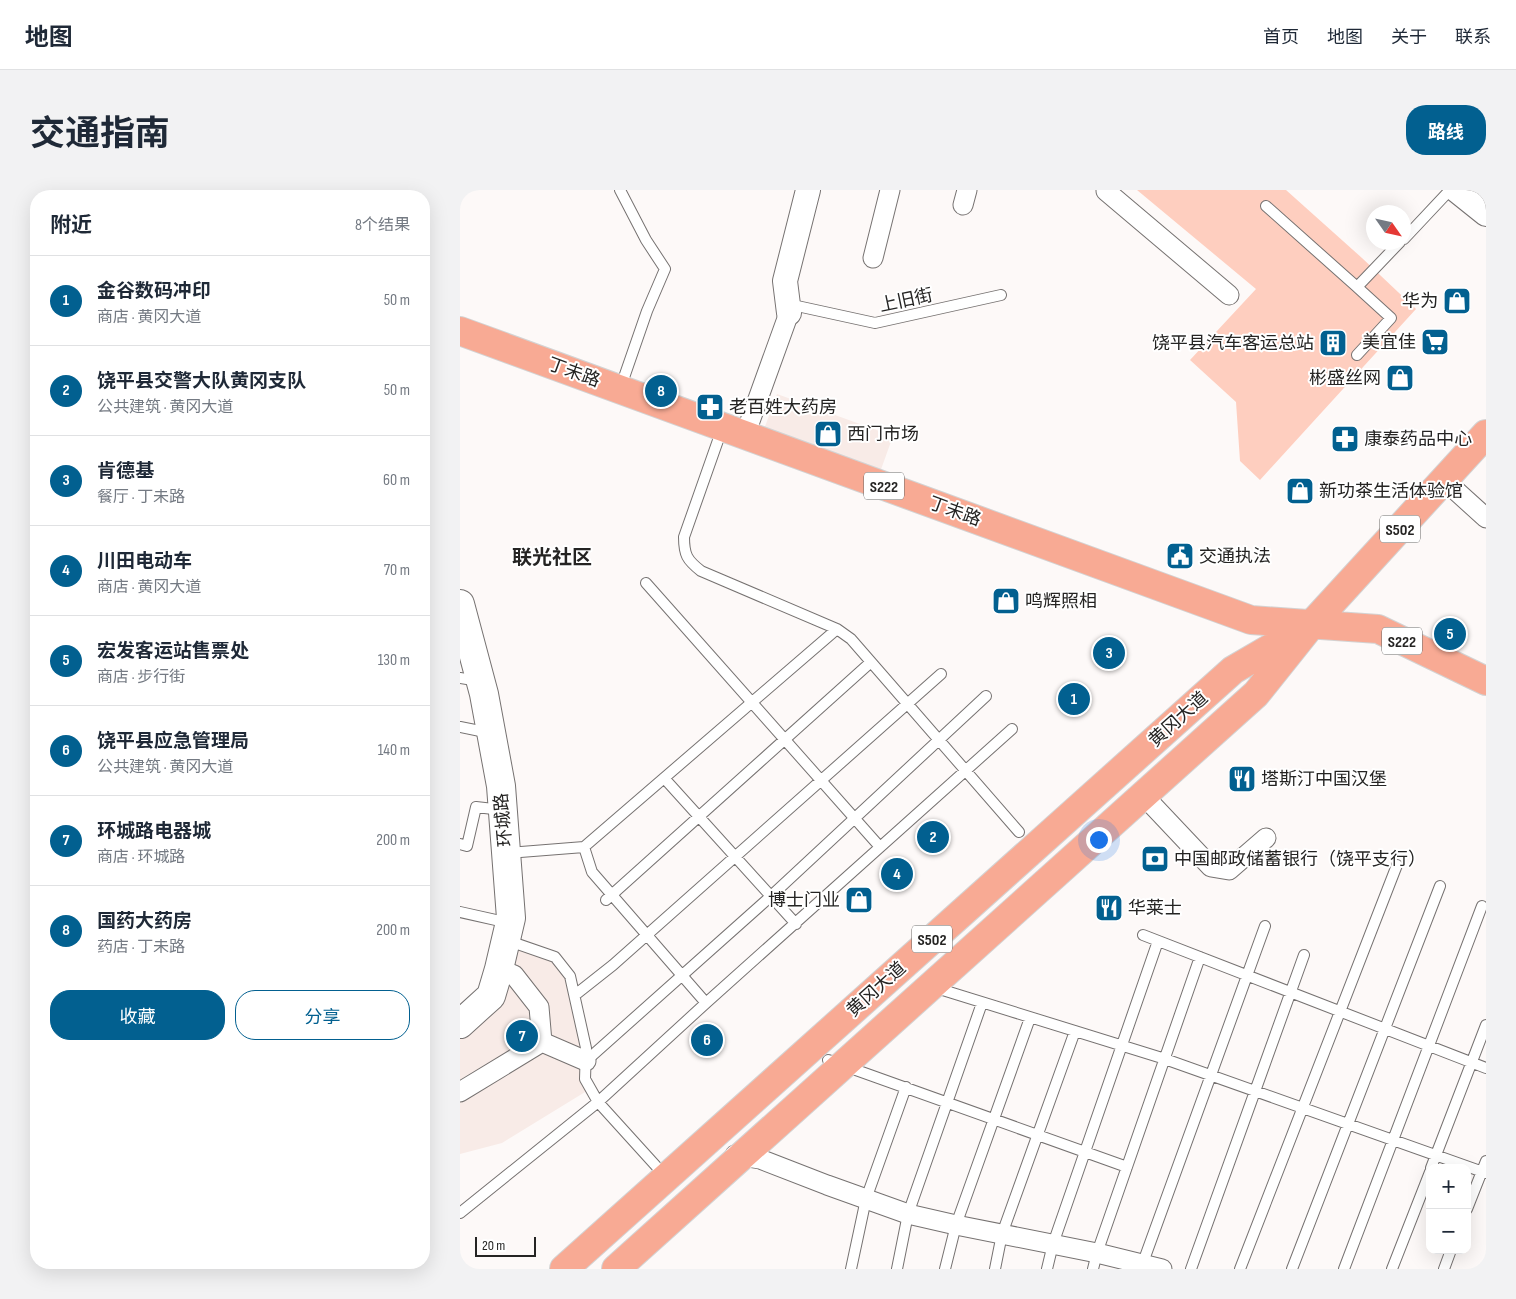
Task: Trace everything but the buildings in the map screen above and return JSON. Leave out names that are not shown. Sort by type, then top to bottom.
[{"type":"main road","name":"丁未路","points":[[460,331],[1251,620],[1312,624]]},
{"type":"main road","name":"黄冈大道","points":[[616,1269],[1256,694],[1312,624],[1486,434]]},
{"type":"main road","name":"环城路","points":[[460,604],[470,680],[491,733],[500,786],[512,918],[490,996],[460,1024]]},
{"type":"main road","name":"黄冈大道","points":[[564,1269],[1233,670],[1312,624]]},
{"type":"main road","name":"S222","points":[[1312,624],[1378,629],[1486,681]]},
{"type":"street","points":[[734,431],[789,309],[785,281],[808,190]]},
{"type":"street","points":[[873,258],[890,190]]},
{"type":"street","points":[[1106,190],[1229,294]]},
{"type":"street","points":[[1456,190],[1486,214]]},
{"type":"street","points":[[1454,489],[1486,518]]},
{"type":"street","points":[[1143,796],[1211,867],[1229,870],[1266,838]]},
{"type":"street","points":[[499,969],[514,976],[539,1007],[542,1042]]},
{"type":"street","points":[[542,1042],[586,1061]]},
{"type":"street","points":[[460,1092],[542,1042]]},
{"type":"street","points":[[726,1153],[760,1159],[908,1214],[1053,1244],[1095,1261],[1162,1269]]},
{"type":"lane","points":[[620,190],[624,194],[646,240],[665,269],[647,311],[620,389]]},
{"type":"lane","points":[[1411,232],[1450,190]]},
{"type":"lane","points":[[1266,206],[1391,318],[1357,355]]},
{"type":"lane","points":[[1357,288],[1393,250]]},
{"type":"lane","name":"上旧街","points":[[789,309],[875,323],[1001,295]]},
{"type":"lane","points":[[734,431],[684,537],[684,548],[688,561],[701,572],[838,630],[851,639],[1020,832]]},
{"type":"lane","points":[[646,584],[880,847]]},
{"type":"lane","points":[[506,853],[584,847],[838,630]]},
{"type":"lane","points":[[606,900],[871,662]]},
{"type":"lane","points":[[575,995],[735,857],[941,674]]},
{"type":"lane","points":[[586,1061],[770,897],[986,696]]},
{"type":"lane","points":[[460,727],[491,733]]},
{"type":"lane","points":[[460,1212],[598,1102],[1012,729]]},
{"type":"lane","points":[[664,778],[796,924]]},
{"type":"lane","points":[[460,844],[467,846],[476,807],[502,810]]},
{"type":"lane","points":[[584,847],[592,872],[706,1003]]},
{"type":"lane","points":[[1240,1269],[1397,865]]},
{"type":"lane","points":[[1292,1269],[1440,886]]},
{"type":"lane","points":[[1344,1269],[1482,906]]},
{"type":"lane","points":[[460,912],[508,932],[555,957],[570,976],[586,1048],[585,1079],[598,1102],[656,1166]]},
{"type":"lane","points":[[1142,1266],[1265,926]]},
{"type":"lane","points":[[1143,935],[1486,1068]]},
{"type":"lane","points":[[1047,1269],[1053,1244],[1158,941]]},
{"type":"lane","points":[[1191,1269],[1304,955]]},
{"type":"lane","points":[[1095,1261],[1200,957]]},
{"type":"lane","points":[[916,981],[1164,1059],[1484,1173]]},
{"type":"lane","points":[[897,1269],[908,1214],[982,1003]]},
{"type":"lane","points":[[945,1269],[956,1225],[1030,1018]]},
{"type":"lane","points":[[1433,1164],[1486,1025]]},
{"type":"lane","points":[[995,1269],[1002,1234],[1076,1032]]},
{"type":"lane","points":[[828,1060],[1127,1167]]},
{"type":"lane","points":[[851,1269],[866,1198],[906,1087]]},
{"type":"lane","points":[[1471,1201],[1484,1173],[1486,1161]]},
{"type":"lane","points":[[1392,1269],[1426,1182]]},
{"type":"lane","points":[[1444,1269],[1450,1254]]},
{"type":"shaded area","name":"饶平县汽车客运总站","points":[[1137,190],[1286,190],[1416,309],[1260,480],[1240,461],[1236,402],[1190,360],[1256,289]]},
{"type":"shaded area","name":"西门市场","points":[[777,394],[893,436],[879,475],[763,432]]},
{"type":"shaded area","points":[[506,940],[555,957],[570,976],[590,1089],[502,1143],[460,1154],[460,1024]]},
{"type":"place","name":"华为","points":[[1457,301]]},
{"type":"place","name":"美宜佳","points":[[1435,342]]},
{"type":"place","name":"饶平县汽车客运总站","points":[[1333,343]]},
{"type":"place","name":"彬盛丝网","points":[[1400,378]]},
{"type":"place","name":"国药大药房","points":[[661,391]]},
{"type":"place","name":"老百姓大药房","points":[[710,407]]},
{"type":"place","name":"西门市场","points":[[828,434]]},
{"type":"place","name":"康泰药品中心","points":[[1345,439]]},
{"type":"place","name":"新功茶生活体验馆","points":[[1300,491]]},
{"type":"place","name":"交通执法","points":[[1180,556]]},
{"type":"place","name":"鸣辉照相","points":[[1006,601]]},
{"type":"place","name":"宏发客运站售票处","points":[[1450,634]]},
{"type":"place","name":"肯德基","points":[[1109,653]]},
{"type":"place","name":"金谷数码冲印","points":[[1074,699]]},
{"type":"place","name":"塔斯汀中国汉堡","points":[[1242,779]]},
{"type":"place","name":"饶平县交警大队黄冈支队","points":[[933,837]]},
{"type":"place","name":"中国邮政储蓄银行（饶平支行）","points":[[1155,859]]},
{"type":"place","name":"川田电动车","points":[[897,874]]},
{"type":"place","name":"博士门业","points":[[859,900]]},
{"type":"place","name":"华莱士","points":[[1109,908]]},
{"type":"place","name":"环城路电器城","points":[[522,1036]]},
{"type":"place","name":"饶平县应急管理局","points":[[707,1040]]},
{"type":"district","name":"联光社区","points":[[552,557]]}]
